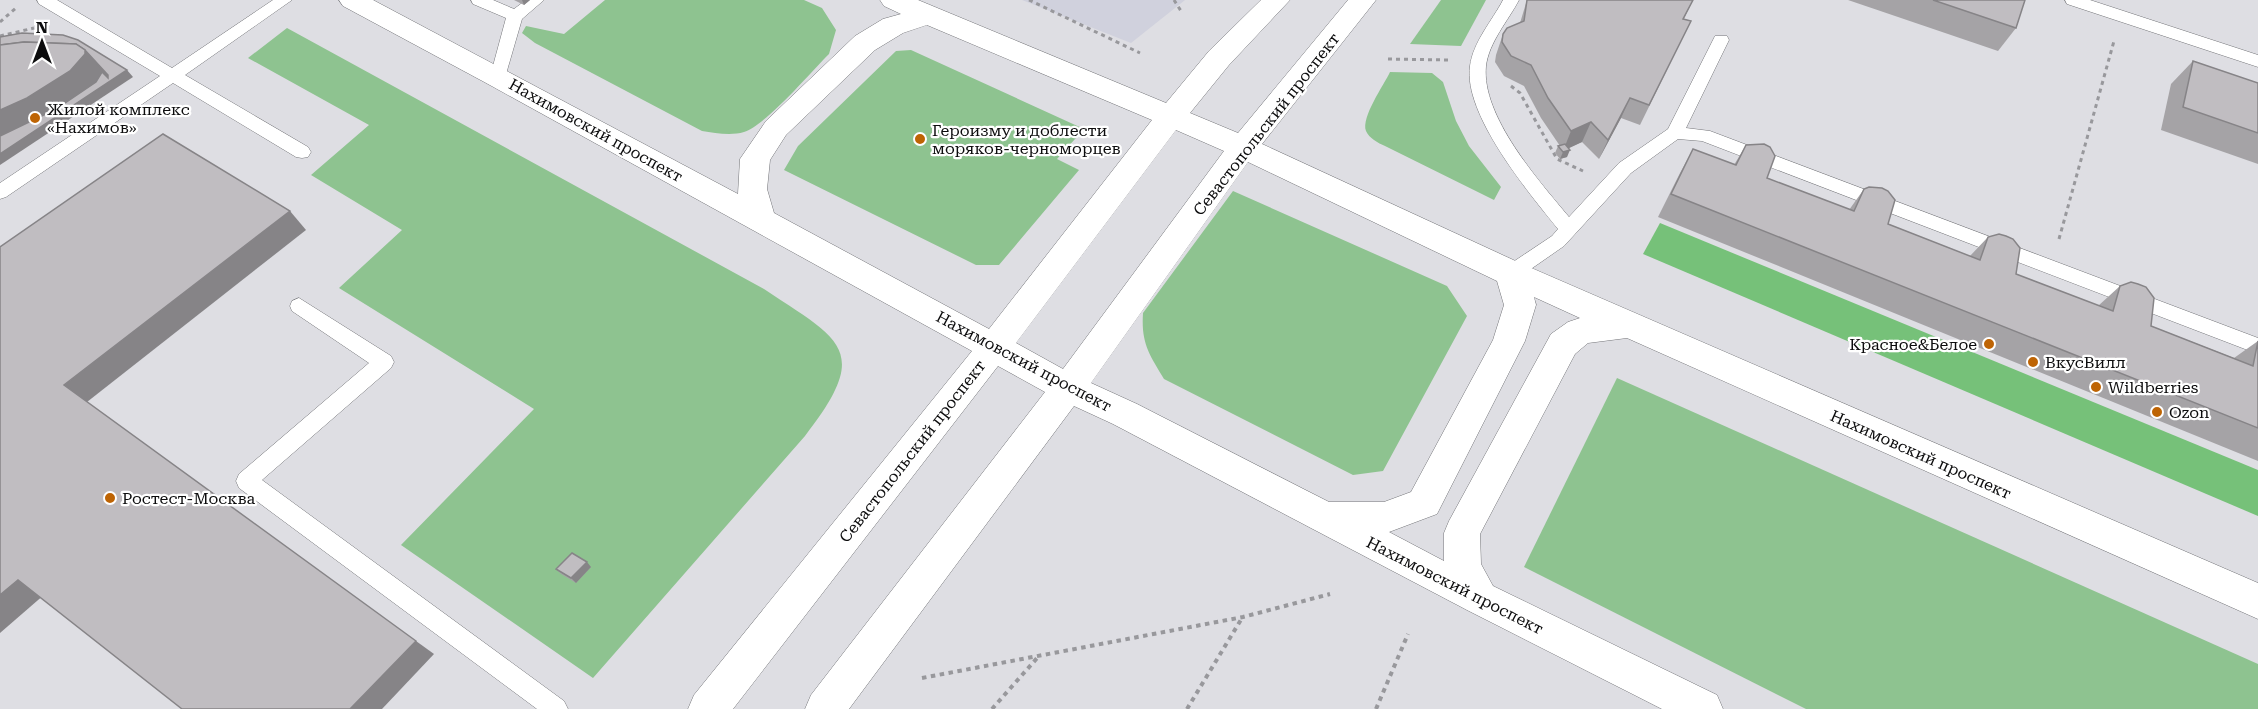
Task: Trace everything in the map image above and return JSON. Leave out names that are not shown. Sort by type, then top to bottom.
[{"type":"main road","name":"Нахимовский проспект","points":[[352,0],[498,77],[1068,388],[1125,414],[1480,598],[1703,709]]},
{"type":"main road","name":"Нахимовский проспект","points":[[893,0],[1243,147],[1511,273],[2258,602]]},
{"type":"main road","name":"Севастопольский проспект","points":[[708,709],[993,348],[1171,116],[1219,58],[1277,0]]},
{"type":"main road","name":"Севастопольский проспект","points":[[825,709],[1068,388],[1243,147],[1363,0]]},
{"type":"main road","points":[[761,221],[752,189],[755,159],[776,128],[865,43],[893,26],[927,15]]},
{"type":"main road","points":[[1325,518],[1384,518],[1424,503],[1509,341],[1520,304],[1511,273]]},
{"type":"main road","points":[[1480,598],[1463,566],[1462,533],[1563,344],[1580,332],[1629,325]]},
{"type":"lane","points":[[45,0],[302,152]]},
{"type":"lane","points":[[0,192],[284,0]]},
{"type":"lane","points":[[479,0],[515,16]]},
{"type":"lane","points":[[498,77],[515,16],[536,0]]},
{"type":"lane","points":[[1511,0],[1481,54],[1477,69],[1478,84],[1491,119],[1510,153],[1568,228]]},
{"type":"lane","points":[[2073,0],[2258,61]]},
{"type":"lane","points":[[1511,273],[1558,241],[1625,168],[1676,133],[1721,40]]},
{"type":"lane","points":[[1676,133],[1704,135],[2258,346]]},
{"type":"lane","points":[[299,306],[384,362],[246,481],[556,709]]},
{"type":"path","points":[[1029,0],[1140,53]]},
{"type":"path","points":[[1174,0],[1181,11]]},
{"type":"path","points":[[0,22],[19,2]]},
{"type":"path","points":[[2051,267],[2121,16]]},
{"type":"path","points":[[0,36],[36,28]]},
{"type":"path","points":[[1388,59],[1452,60]]},
{"type":"path","points":[[1503,83],[1520,93],[1557,159],[1610,184]]},
{"type":"path","points":[[922,678],[1243,617],[1330,594]]},
{"type":"path","points":[[1187,709],[1243,617]]},
{"type":"path","points":[[1376,709],[1408,634]]},
{"type":"path","points":[[992,709],[1039,656]]},
{"type":"shaded area","points":[[1022,0],[1185,0],[1131,43]]},
{"type":"green space","points":[[605,0],[804,0],[822,8],[836,30],[829,54],[764,119],[744,132],[712,133],[702,131],[535,43],[522,33],[526,26],[564,34]]},
{"type":"green space","points":[[1441,0],[1486,0],[1461,46],[1410,44]]},
{"type":"green space","points":[[287,28],[764,289],[812,321],[828,335],[838,349],[842,365],[838,384],[826,407],[805,436],[593,678],[401,545],[534,409],[339,288],[402,230],[311,175],[369,125],[248,58]]},
{"type":"green space","points":[[911,50],[1084,129],[1057,159],[1079,170],[999,265],[976,265],[784,170],[798,146],[896,51]]},
{"type":"green space","points":[[1390,72],[1432,73],[1443,82],[1456,121],[1469,146],[1501,187],[1494,200],[1369,136],[1365,125],[1367,118]]},
{"type":"green space","points":[[1233,191],[1447,286],[1467,316],[1383,471],[1353,475],[1164,379],[1154,362],[1143,332],[1143,313]]},
{"type":"green space","points":[[1660,223],[2258,470],[2258,516],[1643,254]]},
{"type":"green space","points":[[1617,378],[2258,664],[2258,709],[1806,709],[1524,567]]},
{"type":"building","points":[[1527,0],[1693,0],[1683,19],[1691,21],[1649,105],[1630,98],[1608,140],[1591,122],[1571,131],[1548,98],[1531,65],[1511,56],[1502,42],[1507,28],[1524,21]]},
{"type":"building","points":[[1933,0],[2025,0],[2016,28]]},
{"type":"building","points":[[22,33],[63,35],[78,40],[127,70],[0,154],[0,136],[56,109],[96,82],[102,72],[108,78],[108,75],[85,50],[76,44],[24,42],[0,45],[0,37]]},
{"type":"building","points":[[24,42],[76,44],[85,50],[85,54],[70,71],[27,98],[0,110],[0,45]]},
{"type":"building","points":[[2193,61],[2258,83],[2258,133],[2183,107]]},
{"type":"building","name":"Ростест-Москва","points":[[163,134],[290,211],[64,385],[416,641],[350,709],[182,709],[18,580],[0,595],[0,247]]},
{"type":"building","points":[[1565,144],[1570,150],[1563,152],[1558,146]]},
{"type":"building","points":[[1764,144],[1770,147],[1775,156],[1767,178],[1854,211],[1864,189],[1882,188],[1888,191],[1895,200],[1888,224],[1980,260],[1988,237],[1999,234],[2006,236],[2013,239],[2020,248],[2016,274],[2113,311],[2120,286],[2131,282],[2146,287],[2154,298],[2151,326],[2253,366],[2258,341],[2258,428],[1671,194],[1693,149],[1736,165],[1746,145]]},
{"type":"building","points":[[572,553],[587,562],[571,578],[556,569]]},
{"type":"place","name":"Жилой комплекс «Нахимов»","points":[[35,118]]},
{"type":"place","name":"Героизму и доблести моряков-черноморцев","points":[[920,139]]},
{"type":"place","name":"Красное&Белое","points":[[1989,344]]},
{"type":"place","name":"ВкусВилл","points":[[2033,362]]},
{"type":"place","name":"Wildberries","points":[[2096,387]]},
{"type":"place","name":"Ozon","points":[[2157,412]]},
{"type":"place","name":"Ростест-Москва","points":[[110,498]]}]
